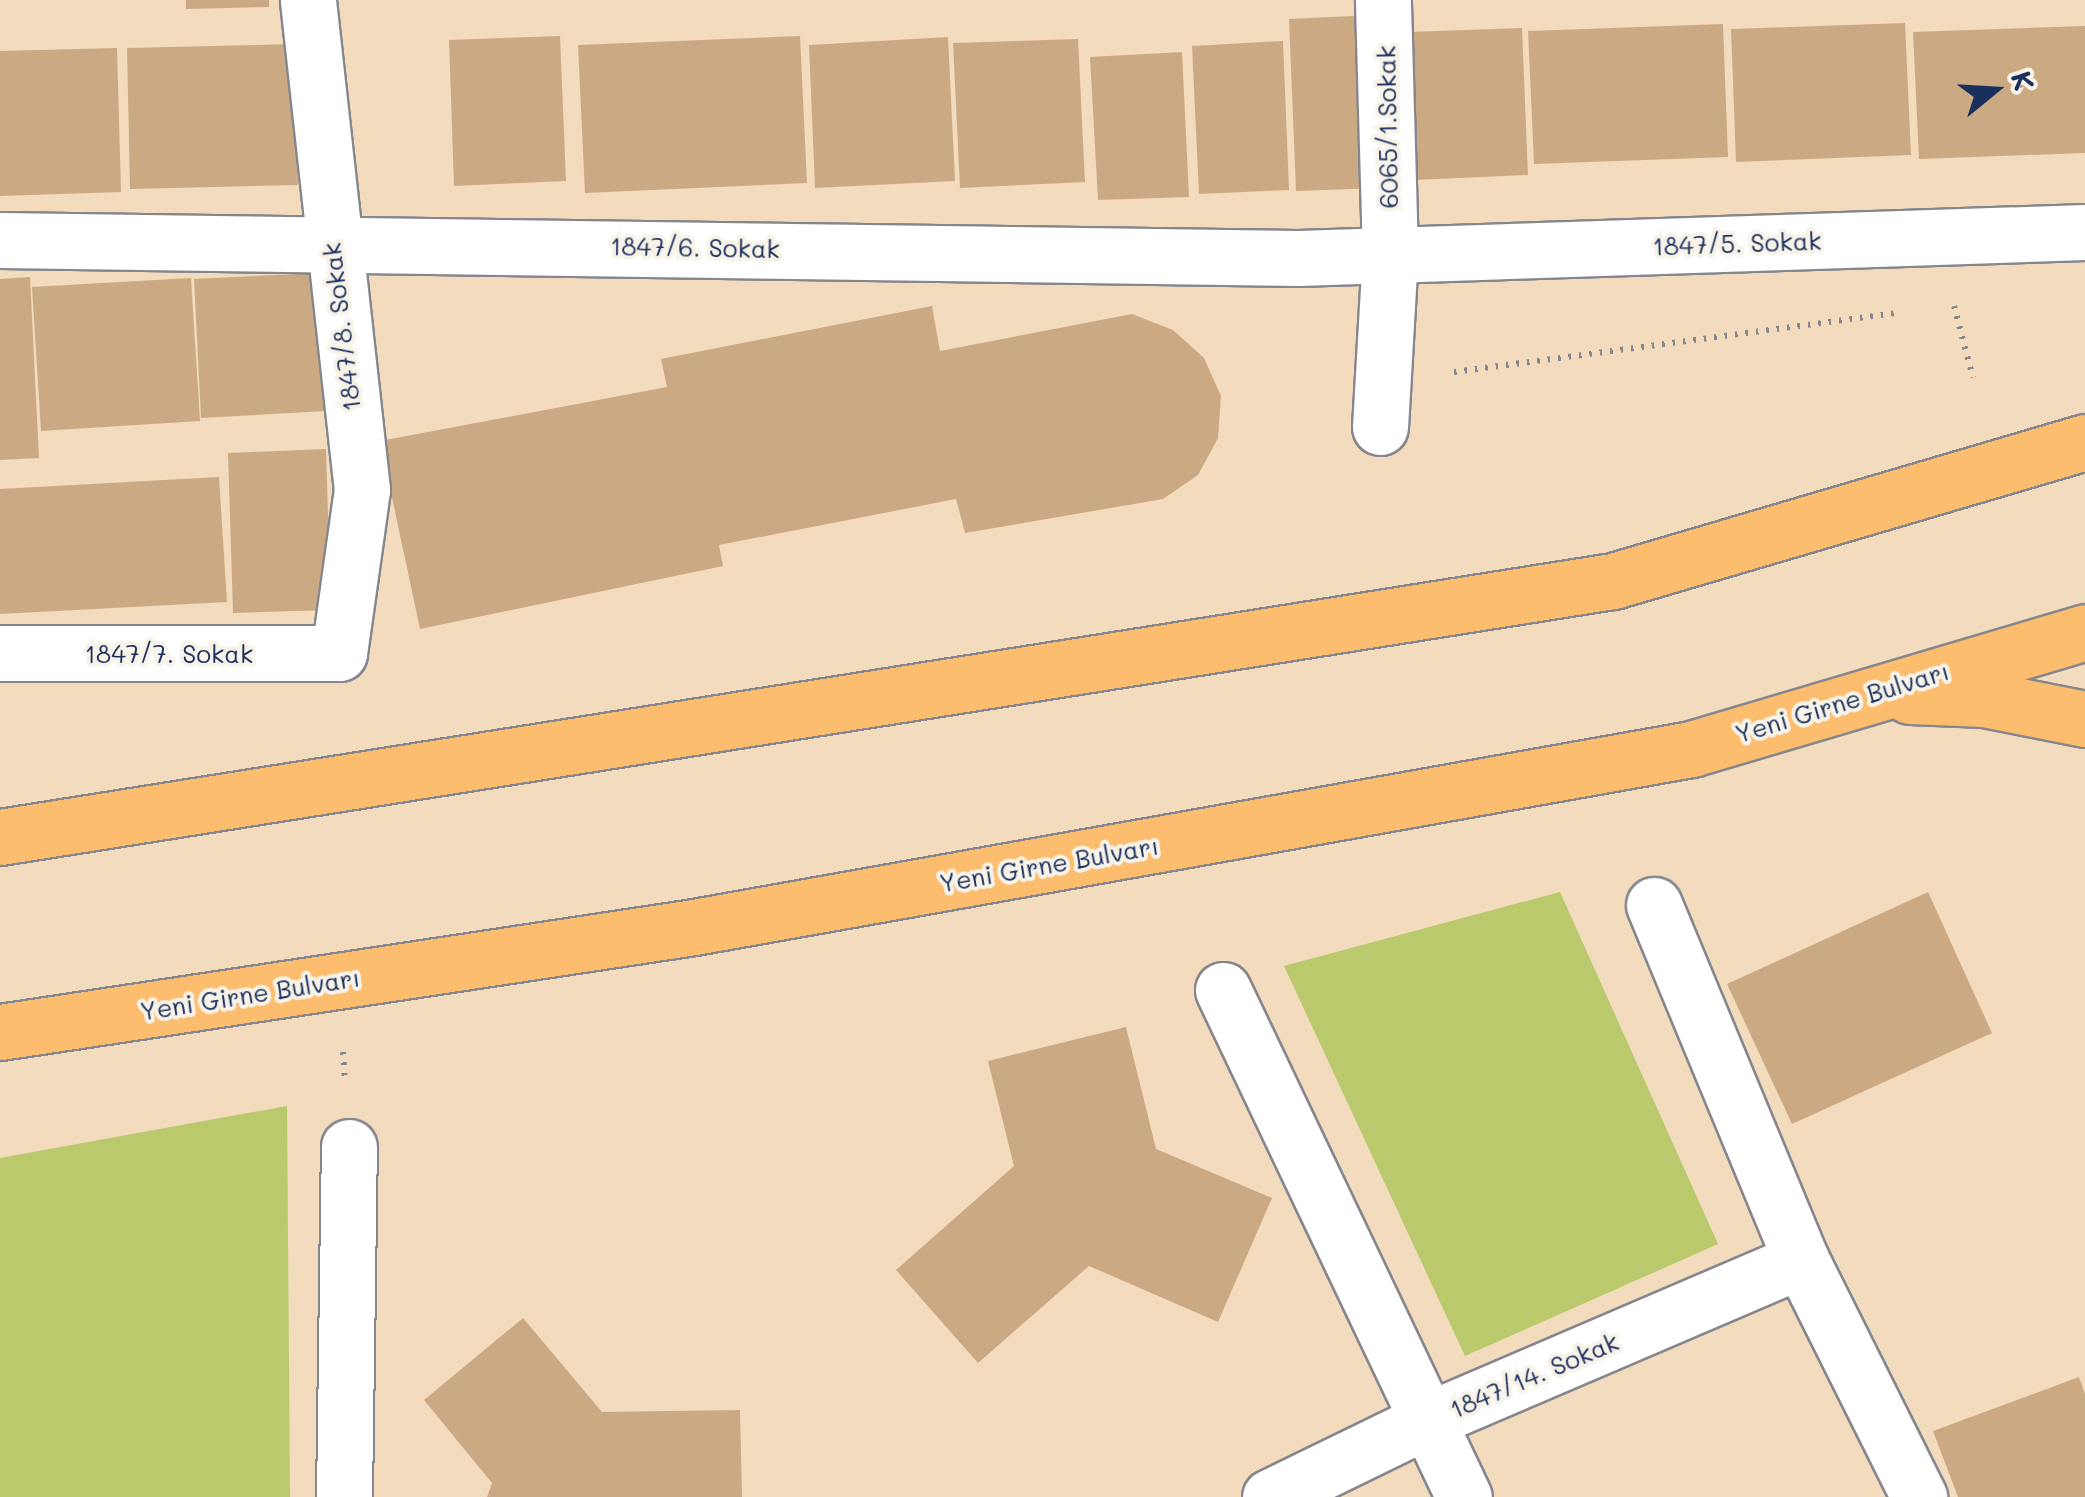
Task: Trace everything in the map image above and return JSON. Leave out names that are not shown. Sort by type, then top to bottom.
[{"type":"main road","points":[[0,838],[1613,580],[2085,442]]},
{"type":"main road","name":"Yeni Girne Bulvarı","points":[[0,1032],[694,927],[1691,749],[1862,694],[2085,632]]},
{"type":"main road","points":[[1862,694],[1984,698],[2085,718]]},
{"type":"street","name":"1847/8. Sokak","points":[[308,0],[331,242],[362,490],[338,653]]},
{"type":"street","name":"6065/1.Sokak","points":[[1381,405],[1390,254],[1384,0]]},
{"type":"street","name":"1847/5. Sokak","points":[[1390,254],[2085,232]]},
{"type":"street","name":"1847/6. Sokak","points":[[0,240],[1390,254]]},
{"type":"street","name":"1847/7. Sokak","points":[[0,653],[338,653]]},
{"type":"street","points":[[1654,904],[1801,1260],[1918,1497]]},
{"type":"street","points":[[1223,990],[1464,1497]]},
{"type":"street","points":[[344,1497],[349,1148]]},
{"type":"street","name":"1847/14. Sokak","points":[[1270,1497],[1428,1420],[1801,1260]]},
{"type":"path","points":[[1940,237],[1974,378]]},
{"type":"path","points":[[1934,308],[1954,305]]},
{"type":"path","points":[[1381,405],[1914,310]]},
{"type":"path","points":[[339,980],[349,1148]]},
{"type":"green space","points":[[1560,892],[1718,1244],[1465,1356],[1284,966]]},
{"type":"green space","points":[[287,1106],[290,1497],[0,1497],[0,1158]]},
{"type":"building","points":[[186,0],[269,0],[269,7],[186,9]]},
{"type":"building","points":[[1373,15],[1381,188],[1296,191],[1289,19]]},
{"type":"building","points":[[1905,23],[1911,155],[1736,162],[1731,29]]},
{"type":"building","points":[[1723,24],[1728,157],[1534,164],[1528,31]]},
{"type":"building","points":[[2085,26],[2085,153],[1919,159],[1913,32]]},
{"type":"building","points":[[1522,28],[1528,175],[1414,180],[1409,32]]},
{"type":"building","points":[[560,36],[566,181],[454,186],[449,40]]},
{"type":"building","points":[[800,36],[807,183],[585,193],[578,45]]},
{"type":"building","points":[[948,37],[955,181],[815,188],[809,45]]},
{"type":"building","points":[[1078,39],[1085,182],[960,188],[953,43]]},
{"type":"building","points":[[1283,41],[1289,190],[1199,194],[1192,46]]},
{"type":"building","points":[[294,44],[298,185],[130,189],[127,48]]},
{"type":"building","points":[[117,48],[121,192],[0,196],[0,51]]},
{"type":"building","points":[[1182,52],[1189,197],[1098,200],[1090,57]]},
{"type":"building","points":[[317,273],[325,411],[201,418],[194,279]]},
{"type":"building","points":[[30,277],[39,458],[0,460],[0,279]]},
{"type":"building","points":[[191,278],[200,421],[41,431],[32,287]]},
{"type":"building","points":[[932,306],[940,351],[1132,314],[1173,330],[1204,358],[1221,396],[1218,438],[1198,475],[1163,499],[965,533],[956,499],[719,545],[723,566],[420,629],[380,441],[667,387],[661,359]]},
{"type":"building","points":[[326,449],[331,610],[233,613],[228,453]]},
{"type":"building","points":[[219,477],[227,602],[0,614],[0,489]]},
{"type":"building","points":[[1928,892],[1992,1033],[1792,1124],[1727,984]]},
{"type":"building","points":[[1126,1027],[1156,1149],[1272,1198],[1218,1322],[1089,1266],[978,1363],[896,1270],[1014,1166],[988,1061]]},
{"type":"building","points":[[523,1318],[602,1412],[740,1410],[742,1497],[487,1497],[492,1483],[424,1400]]},
{"type":"building","points":[[2079,1377],[2085,1394],[2085,1497],[1958,1497],[1933,1431]]}]
